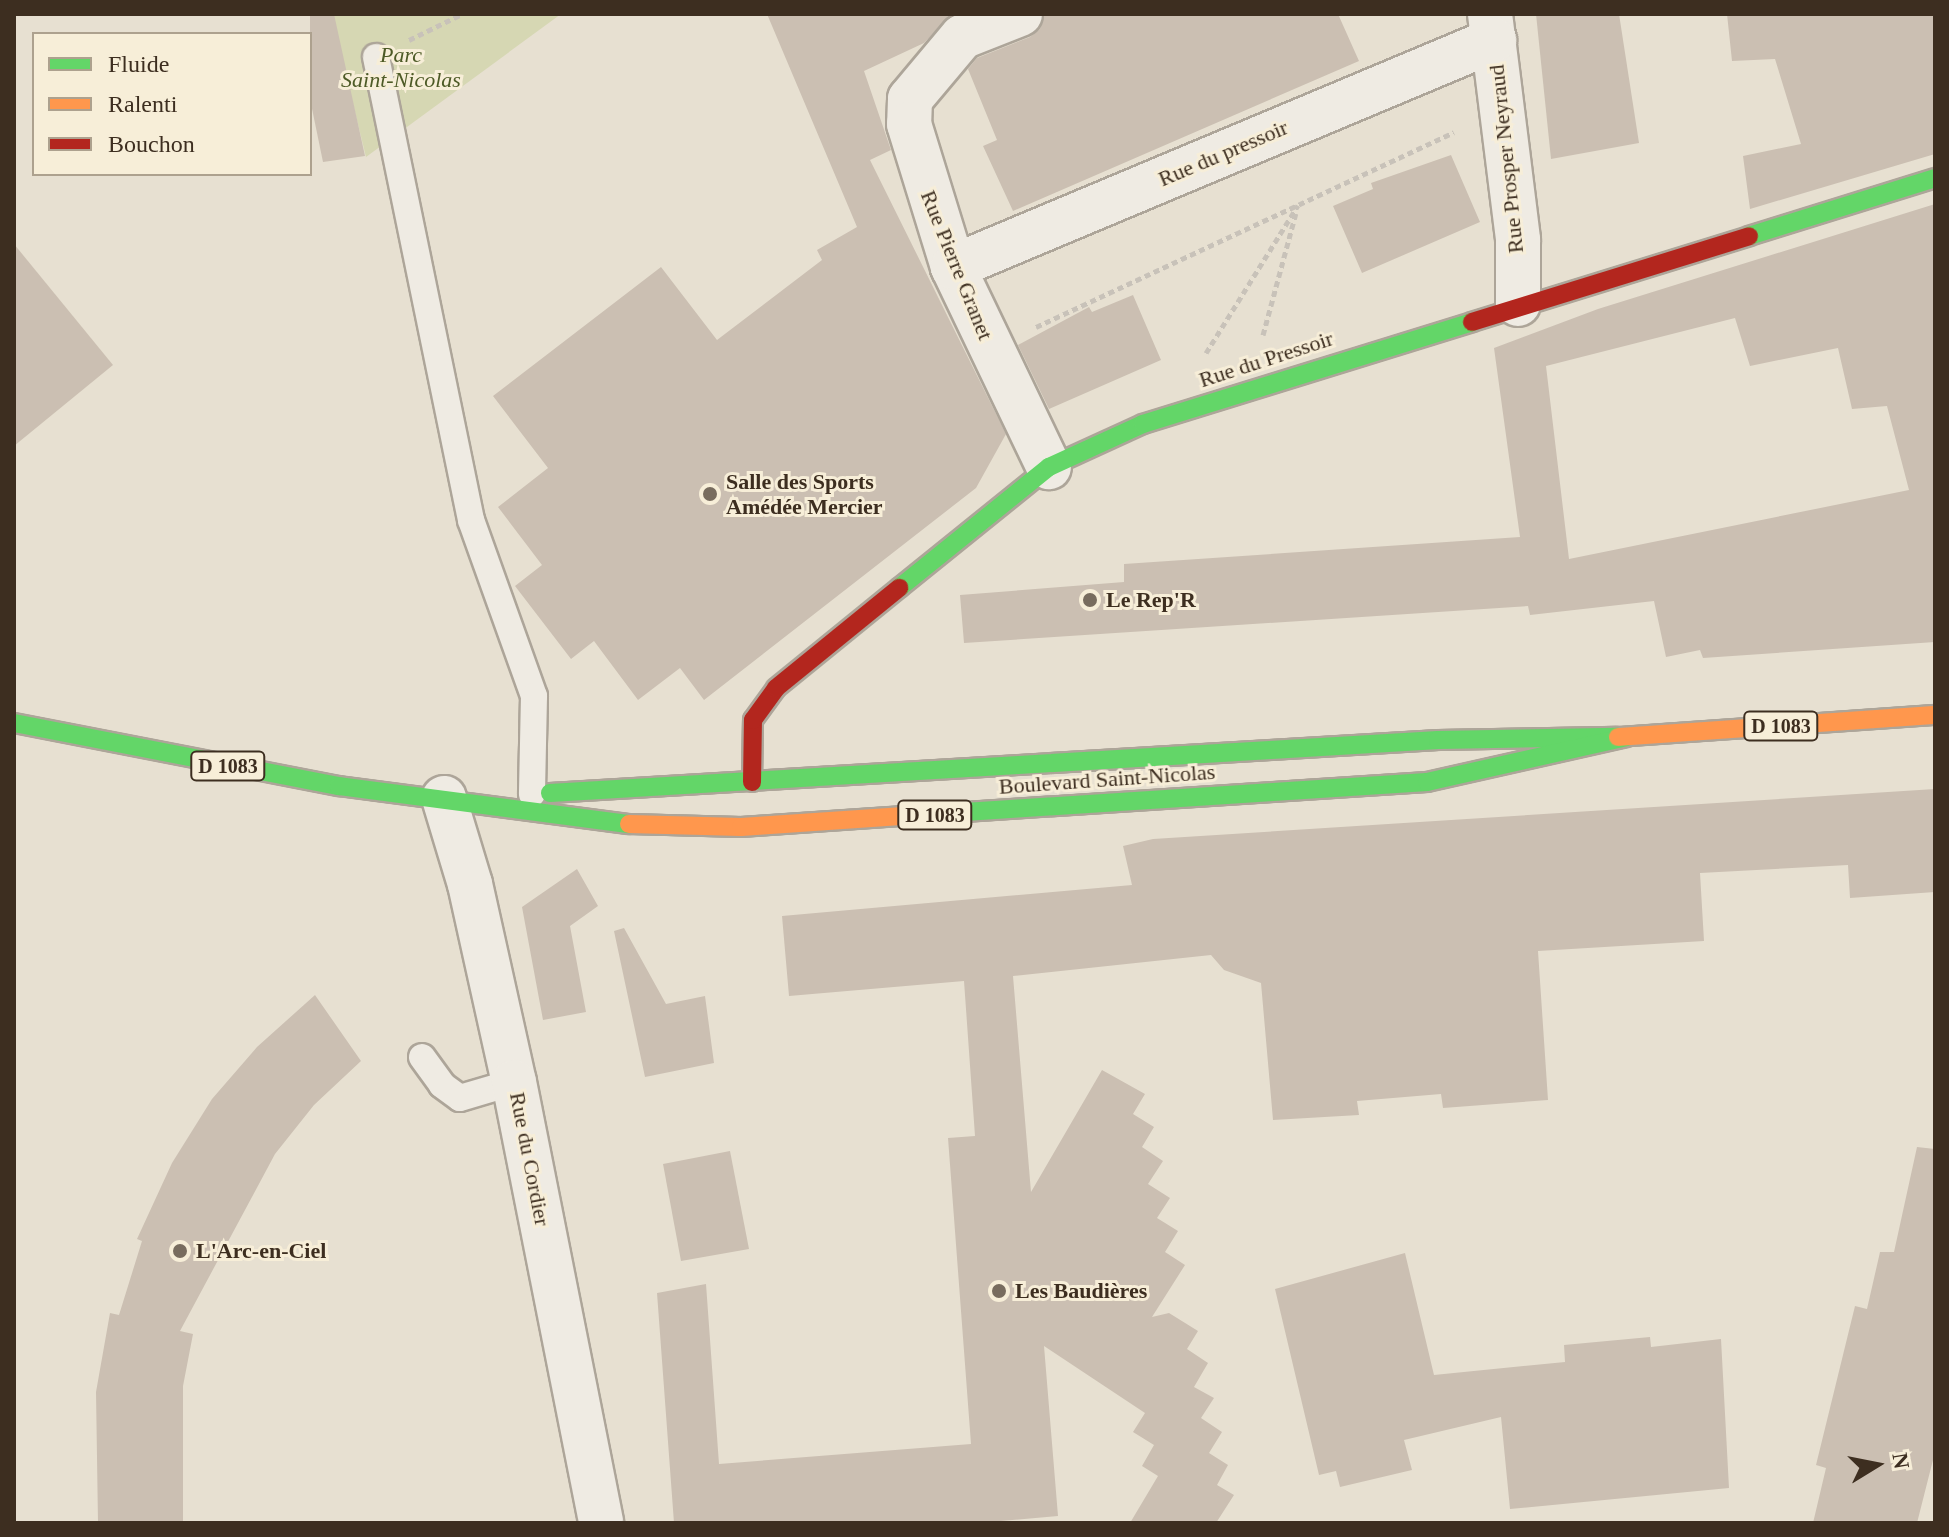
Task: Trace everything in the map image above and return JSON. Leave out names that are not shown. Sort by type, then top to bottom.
[{"type":"main road","name":"Rue du Pressoir","points":[[752,782],[753,720],[776,688],[1049,467],[1143,424],[1518,304],[1935,178]]},
{"type":"main road","name":"Boulevard Saint-Nicolas","points":[[444,798],[1438,740],[1627,737],[1935,715]]},
{"type":"main road","name":"Boulevard Saint-Nicolas","points":[[14,723],[310,781],[650,827],[741,827],[1427,782],[1627,737]]},
{"type":"street","name":"Rue Pierre Granet","points":[[1020,14],[962,37],[910,99],[909,124],[921,175],[953,267],[1049,467]]},
{"type":"street","name":"Rue du pressoir","points":[[953,267],[1492,27]]},
{"type":"street","name":"Rue Prosper Neyraud","points":[[1492,27],[1518,240],[1518,304]]},
{"type":"street","name":"Rue du Cordier","points":[[444,798],[470,884],[514,1082],[601,1523]]},
{"type":"lane","points":[[376,57],[471,520],[534,696],[532,794]]},
{"type":"lane","points":[[422,1057],[442,1085],[460,1098],[514,1082]]},
{"type":"path","points":[[991,348],[1503,110]]},
{"type":"path","points":[[1261,343],[1299,204]]},
{"type":"path","points":[[1200,363],[1299,204]]},
{"type":"green space","name":"Parc Saint-Nicolas","points":[[331,14],[561,14],[366,157]]},
{"type":"building","points":[[310,14],[334,14],[365,156],[323,162],[312,109]]},
{"type":"building","name":"Salle des Sports Amédée Mercier","points":[[767,14],[952,14],[924,43],[864,71],[891,150],[870,160],[1006,434],[976,488],[704,700],[680,668],[638,700],[594,641],[571,659],[515,586],[542,565],[498,507],[548,468],[493,396],[661,267],[717,340],[822,260],[817,250],[857,227]]},
{"type":"building","points":[[1044,14],[1338,14],[1359,61],[1013,211],[983,146],[997,140],[968,69],[977,58],[1030,37],[1040,29]]},
{"type":"building","points":[[1536,14],[1619,14],[1639,143],[1551,159]]},
{"type":"building","points":[[1727,14],[1935,14],[1935,154],[1750,209],[1743,156],[1801,144],[1775,59],[1732,61]]},
{"type":"building","points":[[1451,155],[1480,222],[1362,273],[1333,206],[1373,189],[1371,183]]},
{"type":"building","points":[[1935,204],[1935,642],[1703,658],[1700,650],[1666,657],[1654,601],[1530,615],[1528,606],[964,643],[960,595],[1124,582],[1124,564],[1520,537],[1494,348],[1598,309]],"holes":[[[1735,318],[1750,366],[1838,348],[1852,409],[1887,406],[1909,490],[1569,559],[1546,366]]]},
{"type":"building","points":[[14,244],[113,365],[14,446]]},
{"type":"building","points":[[1133,295],[1161,360],[1049,409],[1018,345],[1089,307],[1092,312]]},
{"type":"building","points":[[1935,789],[1935,892],[1850,898],[1848,865],[1700,873],[1704,941],[1538,951],[1548,1100],[1443,1108],[1441,1094],[1357,1101],[1359,1115],[1273,1120],[1261,983],[1224,970],[1211,955],[1013,976],[1031,1192],[1102,1070],[1145,1094],[1133,1114],[1154,1127],[1142,1147],[1163,1161],[1148,1184],[1170,1198],[1157,1218],[1178,1231],[1165,1252],[1185,1265],[1152,1317],[1169,1313],[1198,1331],[1187,1349],[1208,1363],[1194,1387],[1214,1398],[1201,1418],[1222,1432],[1209,1453],[1228,1465],[1217,1485],[1234,1495],[1216,1523],[1130,1523],[1158,1476],[1142,1466],[1154,1445],[1133,1432],[1145,1413],[1044,1346],[1058,1516],[978,1523],[674,1523],[657,1293],[706,1284],[719,1464],[971,1444],[948,1138],[975,1136],[964,981],[789,996],[782,916],[1132,885],[1123,846],[1153,839]]},
{"type":"building","points":[[577,869],[598,906],[570,926],[586,1012],[543,1020],[522,907]]},
{"type":"building","points":[[624,928],[666,1004],[705,996],[714,1063],[645,1077],[614,931]]},
{"type":"building","name":"L'Arc-en-Ciel","points":[[315,995],[361,1061],[314,1105],[275,1154],[180,1331],[193,1334],[183,1386],[183,1523],[98,1523],[96,1392],[110,1313],[119,1315],[142,1241],[137,1239],[172,1163],[212,1099],[257,1047]]},
{"type":"building","points":[[1917,1147],[1935,1149],[1935,1452],[1917,1523],[1813,1523],[1826,1468],[1816,1465],[1855,1306],[1867,1309],[1880,1252],[1894,1252]]},
{"type":"building","points":[[730,1151],[749,1249],[681,1261],[663,1164]]},
{"type":"building","points":[[1405,1253],[1434,1375],[1565,1362],[1564,1345],[1650,1337],[1651,1347],[1721,1339],[1729,1488],[1510,1509],[1501,1417],[1404,1440],[1412,1470],[1340,1487],[1336,1471],[1319,1475],[1275,1289]]},
{"type":"traffic: fast","points":[[1749,236],[1935,178]]},
{"type":"traffic: fast","points":[[899,588],[1049,467],[1143,424],[1472,322]]},
{"type":"traffic: fast","points":[[14,723],[339,786],[629,824]]},
{"type":"traffic: fast","points":[[550,793],[1438,740],[1618,737]]},
{"type":"traffic: fast","points":[[919,815],[1427,782],[1627,737]]},
{"type":"traffic: slow","points":[[1618,737],[1935,715]]},
{"type":"traffic: slow","points":[[629,824],[741,827],[919,815]]},
{"type":"traffic: jam","points":[[1472,322],[1749,236]]},
{"type":"traffic: jam","points":[[752,782],[753,720],[776,688],[899,588]]},
{"type":"place","name":"Salle des Sports Amédée Mercier","points":[[710,494]]},
{"type":"place","name":"Le Rep'R","points":[[1090,600]]},
{"type":"place","name":"L'Arc-en-Ciel","points":[[180,1251]]},
{"type":"place","name":"Les Baudières","points":[[999,1291]]}]
